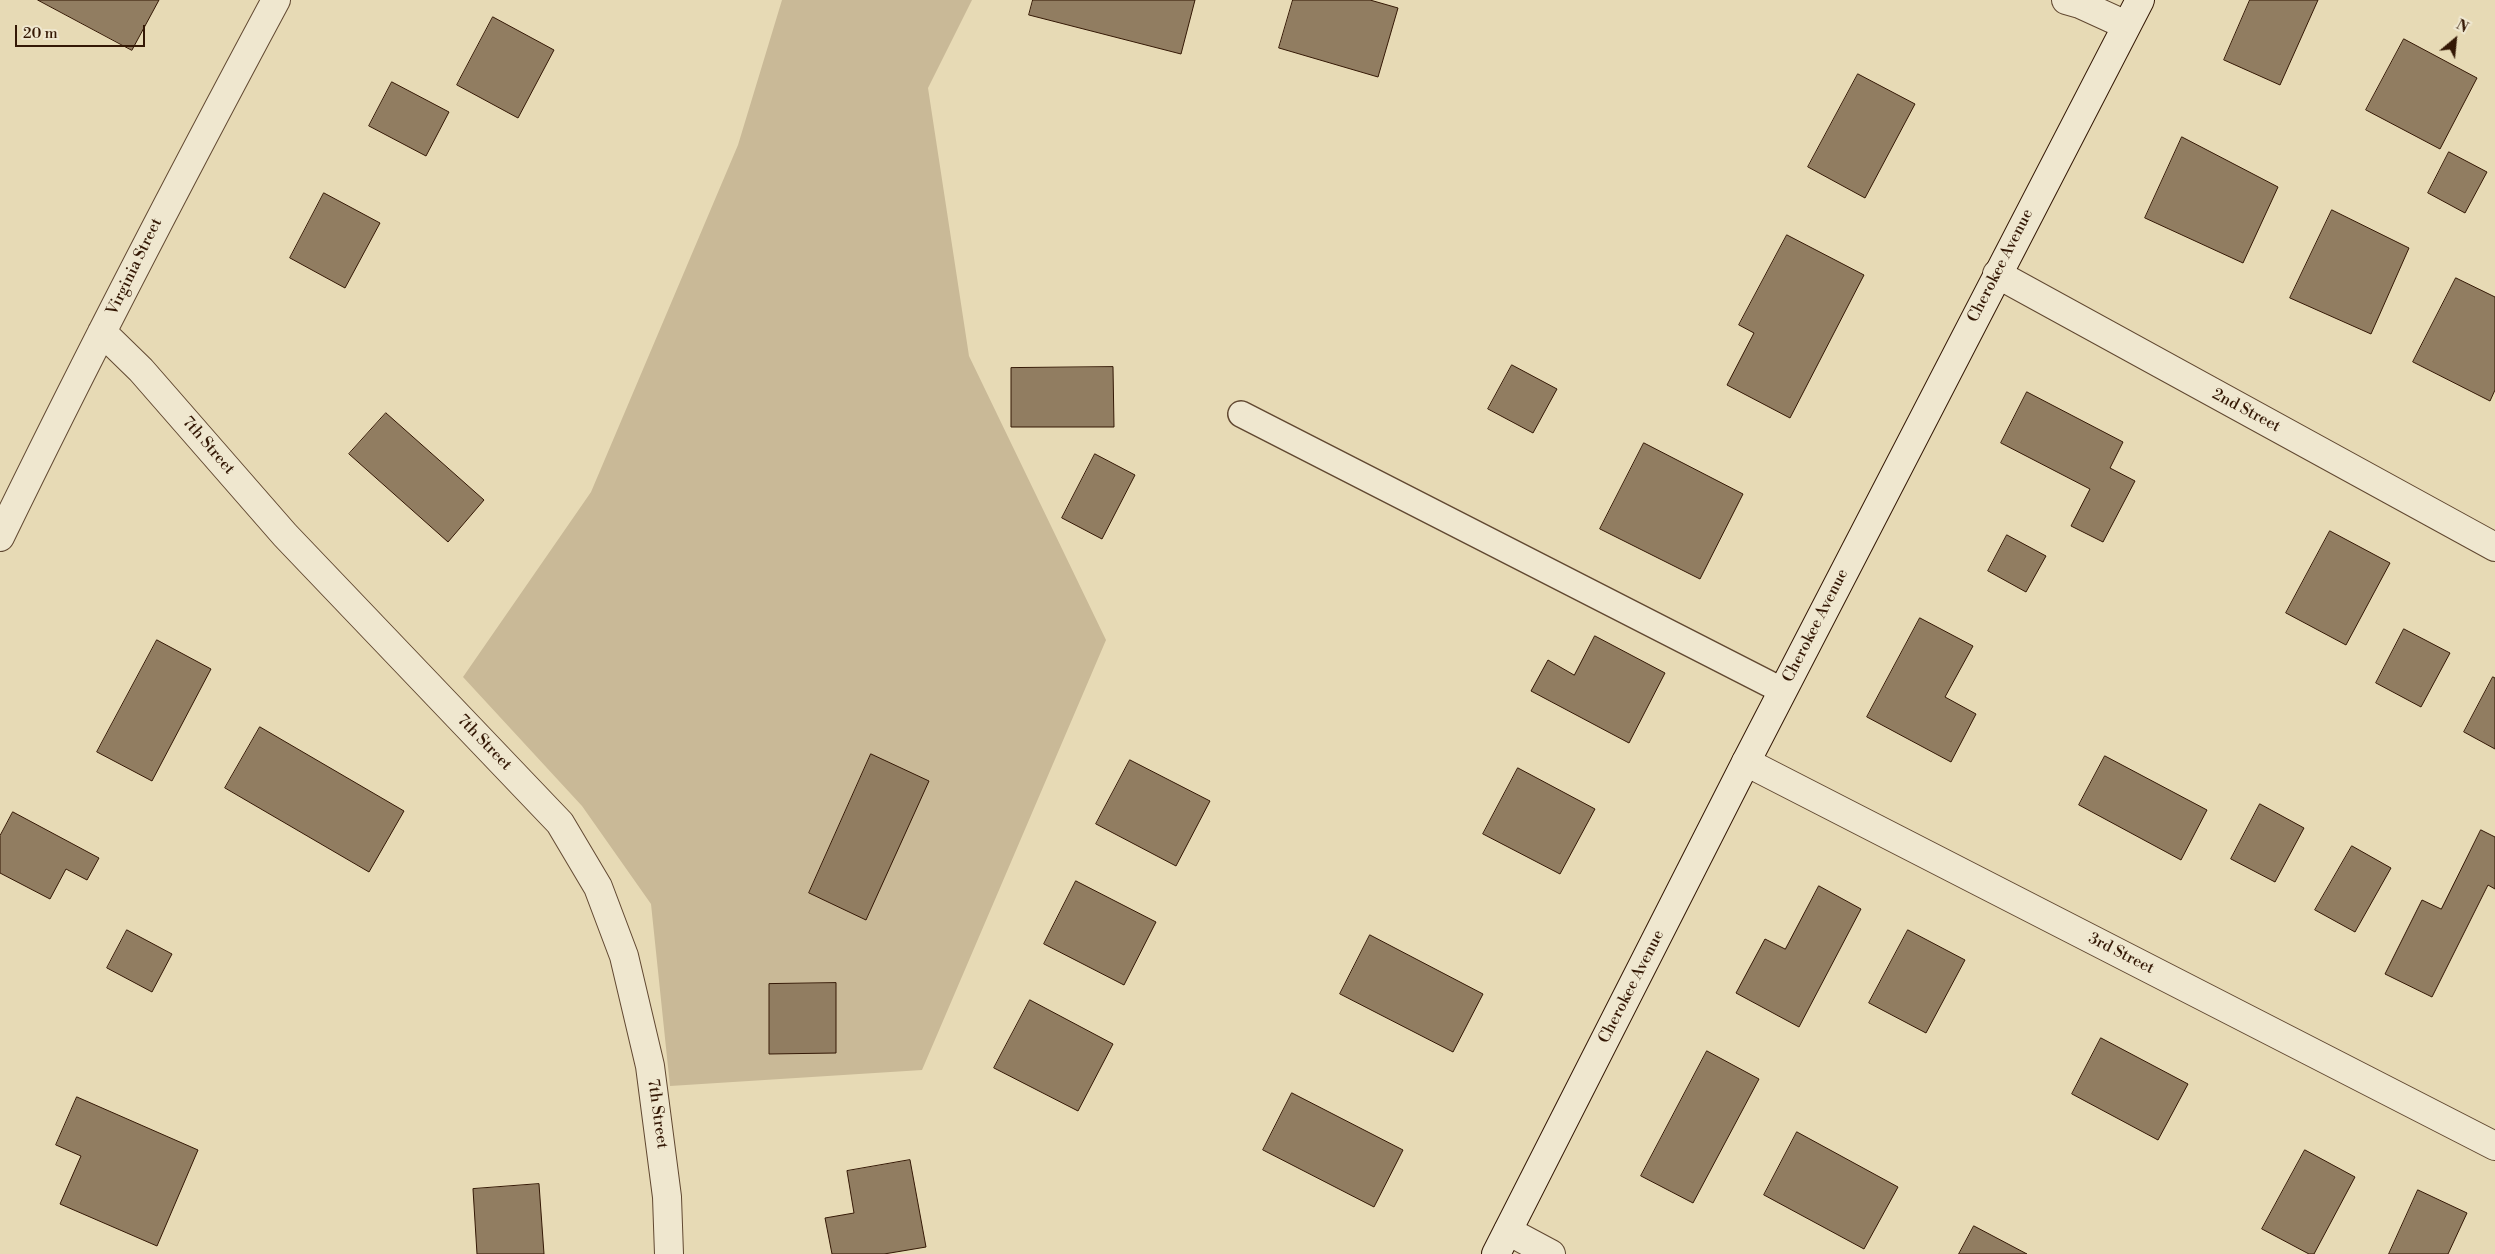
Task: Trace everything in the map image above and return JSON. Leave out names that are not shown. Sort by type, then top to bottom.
[{"type":"street","name":"Virginia Street","points":[[0,537],[70,392],[120,301],[146,242],[276,0]]},
{"type":"street","points":[[2066,0],[2080,4],[2126,25]]},
{"type":"street","name":"Cherokee Avenue","points":[[1502,1243],[1746,762],[2140,0]]},
{"type":"street","name":"2nd Street","points":[[1997,274],[2495,547]]},
{"type":"street","name":"7th Street","points":[[102,332],[141,370],[286,534],[560,823],[598,887],[624,956],[650,1066],[668,1196],[669,1254]]},
{"type":"street","name":"3rd Street","points":[[1746,762],[2495,1146]]},
{"type":"street","points":[[1502,1243],[1551,1254]]},
{"type":"lane","points":[[1241,414],[1783,691]]},
{"type":"shaded area","points":[[782,0],[972,0],[928,88],[969,356],[1106,640],[922,1070],[670,1086],[651,904],[582,806],[463,677],[591,492],[738,145]]},
{"type":"building","points":[[38,0],[159,0],[132,50]]},
{"type":"building","points":[[1033,0],[1195,0],[1181,54],[1029,15]]},
{"type":"building","points":[[1293,0],[1370,0],[1398,8],[1378,77],[1279,48]]},
{"type":"building","points":[[2250,0],[2318,0],[2280,85],[2224,60]]},
{"type":"building","points":[[493,17],[554,50],[518,118],[457,85]]},
{"type":"building","points":[[2404,39],[2477,78],[2440,149],[2366,110]]},
{"type":"building","points":[[1858,74],[1915,104],[1865,198],[1808,167]]},
{"type":"building","points":[[392,82],[449,112],[426,156],[369,126]]},
{"type":"building","points":[[2182,137],[2278,187],[2243,263],[2145,218]]},
{"type":"building","points":[[2449,152],[2487,172],[2465,213],[2428,193]]},
{"type":"building","points":[[324,193],[380,223],[345,288],[290,258]]},
{"type":"building","points":[[2332,210],[2409,248],[2371,334],[2290,298]]},
{"type":"building","points":[[1787,235],[1864,275],[1790,418],[1727,385],[1754,333],[1739,325]]},
{"type":"building","points":[[2456,278],[2495,297],[2495,390],[2490,401],[2413,362]]},
{"type":"building","points":[[1512,365],[1557,389],[1533,433],[1488,409]]},
{"type":"building","points":[[1113,367],[1114,427],[1011,427],[1011,368]]},
{"type":"building","points":[[2027,392],[2123,442],[2110,468],[2135,481],[2103,542],[2071,526],[2090,489],[2001,443]]},
{"type":"building","points":[[386,413],[484,500],[448,542],[349,454]]},
{"type":"building","points":[[1644,443],[1743,494],[1700,579],[1600,529]]},
{"type":"building","points":[[1095,454],[1135,475],[1102,539],[1062,518]]},
{"type":"building","points":[[2330,531],[2390,563],[2346,645],[2286,613]]},
{"type":"building","points":[[2007,535],[2046,556],[2026,592],[1988,571]]},
{"type":"building","points":[[1920,618],[1973,646],[1945,697],[1976,714],[1951,762],[1867,717]]},
{"type":"building","points":[[2404,629],[2450,653],[2421,707],[2376,683]]},
{"type":"building","points":[[1595,636],[1665,673],[1629,743],[1531,691],[1548,660],[1574,675]]},
{"type":"building","points":[[157,640],[211,669],[152,781],[97,752]]},
{"type":"building","points":[[2493,677],[2495,678],[2495,749],[2464,732]]},
{"type":"building","points":[[260,727],[404,811],[369,872],[225,788]]},
{"type":"building","points":[[871,754],[929,781],[866,920],[809,893]]},
{"type":"building","points":[[2105,756],[2207,810],[2181,860],[2079,805]]},
{"type":"building","points":[[1130,760],[1210,801],[1176,866],[1096,824]]},
{"type":"building","points":[[1518,768],[1595,809],[1560,874],[1483,834]]},
{"type":"building","points":[[2260,804],[2304,828],[2275,882],[2231,859]]},
{"type":"building","points":[[13,812],[99,858],[87,880],[66,869],[50,899],[0,873],[0,836]]},
{"type":"building","points":[[2481,830],[2495,837],[2495,889],[2488,885],[2432,997],[2385,974],[2422,900],[2441,909]]},
{"type":"building","points":[[2352,846],[2391,868],[2355,932],[2315,910]]},
{"type":"building","points":[[1076,881],[1156,922],[1124,985],[1044,944]]},
{"type":"building","points":[[1819,886],[1861,909],[1799,1027],[1736,993],[1765,939],[1785,949]]},
{"type":"building","points":[[127,930],[172,954],[152,992],[107,968]]},
{"type":"building","points":[[1908,930],[1965,960],[1926,1033],[1869,1003]]},
{"type":"building","points":[[1370,935],[1483,994],[1453,1052],[1340,994]]},
{"type":"building","points":[[836,983],[836,1053],[769,1054],[769,984]]},
{"type":"building","points":[[1030,1000],[1113,1044],[1078,1111],[994,1068]]},
{"type":"building","points":[[2101,1038],[2188,1084],[2158,1140],[2072,1094]]},
{"type":"building","points":[[1707,1051],[1759,1079],[1693,1203],[1641,1176]]},
{"type":"building","points":[[1292,1093],[1403,1150],[1374,1207],[1263,1150]]},
{"type":"building","points":[[77,1097],[198,1150],[157,1246],[60,1204],[81,1156],[56,1145]]},
{"type":"building","points":[[1797,1132],[1898,1187],[1864,1249],[1764,1195]]},
{"type":"building","points":[[2305,1150],[2355,1177],[2314,1254],[2309,1254],[2262,1229]]},
{"type":"building","points":[[910,1160],[926,1247],[884,1254],[832,1254],[825,1218],[854,1213],[847,1171]]},
{"type":"building","points":[[539,1184],[544,1254],[477,1254],[473,1189]]},
{"type":"building","points":[[2418,1190],[2467,1213],[2448,1254],[2389,1254]]},
{"type":"building","points":[[1974,1226],[2027,1254],[1959,1254]]}]
